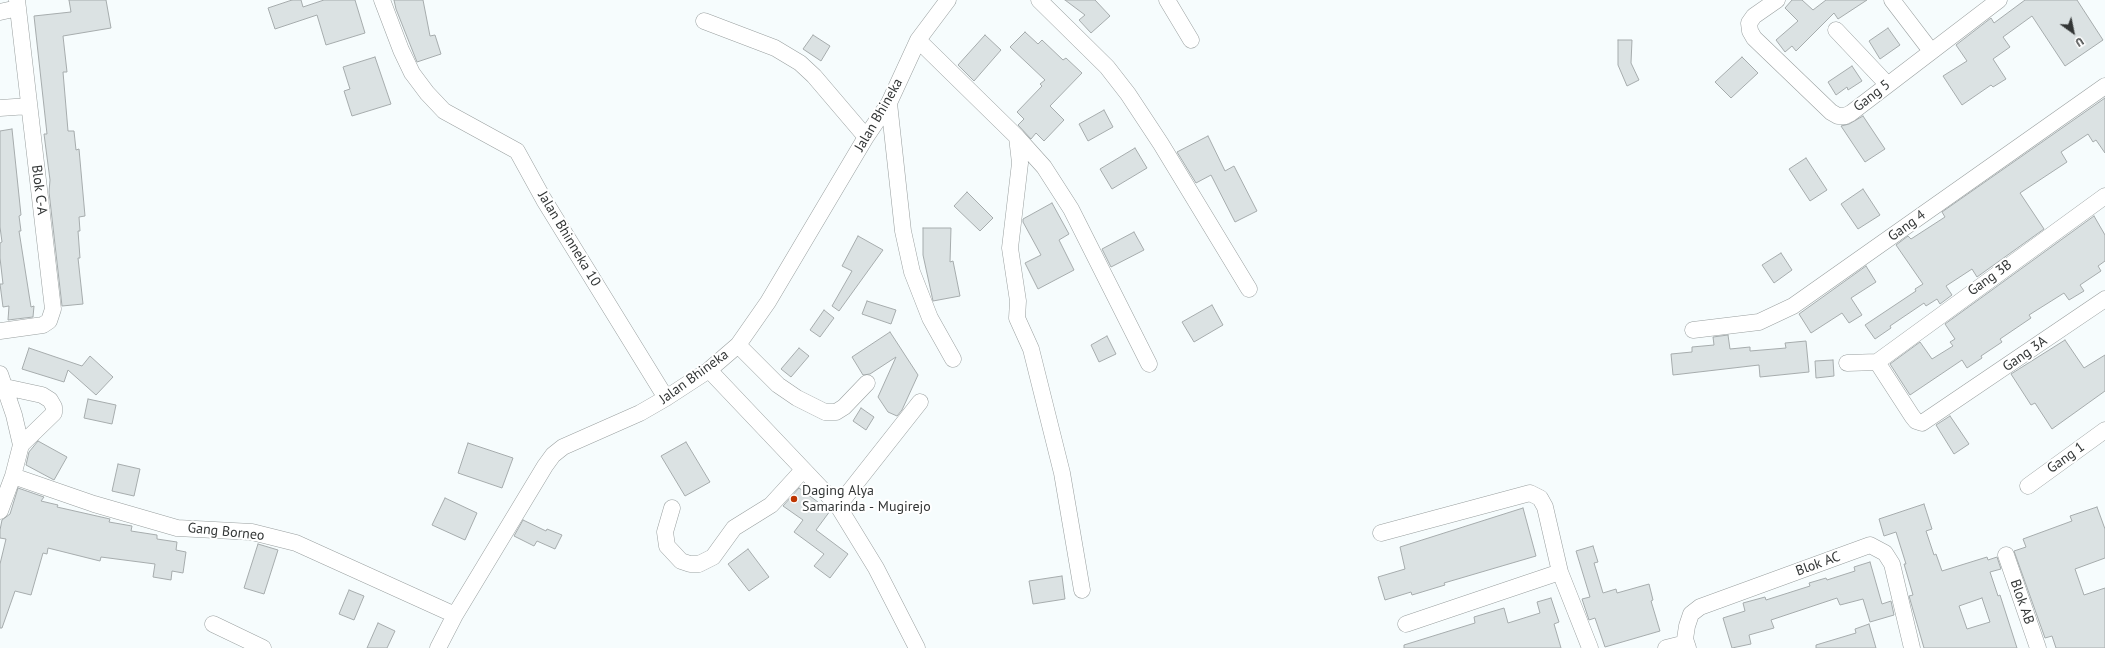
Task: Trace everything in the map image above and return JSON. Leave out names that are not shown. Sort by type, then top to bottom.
[{"type":"street","name":"Jalan Bhinneka 10","points":[[382,0],[401,50],[412,73],[427,93],[444,111],[518,151],[544,200],[666,398]]},
{"type":"street","name":"Jalan Bhineka","points":[[438,648],[455,615],[544,466],[553,455],[563,447],[640,413],[666,398],[709,370],[738,345],[768,302],[866,137],[889,103],[918,40],[948,0]]},
{"type":"street","points":[[1039,0],[1107,67],[1128,94],[1161,144],[1248,289]]},
{"type":"street","points":[[1167,0],[1191,40]]},
{"type":"street","name":"Gang 5","points":[[1777,0],[1754,16],[1749,23],[1750,31],[1754,38],[1831,112],[1838,116],[1845,116],[1851,113],[1887,84],[1999,0]]},
{"type":"street","points":[[1892,0],[1931,51]]},
{"type":"street","points":[[0,12],[17,4]]},
{"type":"street","name":"Blok C-A","points":[[0,331],[43,325],[49,321],[53,309],[17,4]]},
{"type":"street","points":[[704,21],[775,48],[800,63],[814,76],[866,137]]},
{"type":"street","points":[[1836,30],[1887,84]]},
{"type":"street","points":[[918,40],[1017,137],[1044,167],[1071,209],[1150,364]]},
{"type":"street","name":"Gang 4","points":[[1693,330],[1759,322],[1793,306],[2105,86]]},
{"type":"street","points":[[889,103],[903,231],[912,272],[930,318],[953,360]]},
{"type":"street","points":[[0,108],[29,106]]},
{"type":"street","points":[[1017,137],[1020,163],[1010,248],[1018,301],[1017,318],[1031,349],[1060,466],[1082,590]]},
{"type":"street","name":"Gang 3B","points":[[1877,362],[2105,196]]},
{"type":"street","name":"Gang 3A","points":[[1877,362],[1912,416],[1918,422],[1926,422],[2105,299]]},
{"type":"street","points":[[738,345],[778,385],[797,398],[824,412],[836,412],[844,407],[867,383]]},
{"type":"street","points":[[1847,363],[1877,362]]},
{"type":"street","points":[[709,370],[838,506],[883,582],[917,648]]},
{"type":"street","points":[[3,381],[42,395],[50,400],[54,407],[54,413],[50,418],[21,445]]},
{"type":"street","points":[[0,511],[13,476],[21,445],[3,381]]},
{"type":"street","points":[[838,506],[920,402]]},
{"type":"street","name":"Gang 1","points":[[2028,486],[2105,430]]},
{"type":"street","points":[[672,508],[665,532],[667,546],[681,561],[690,564],[699,564],[713,557],[734,528],[771,505],[803,470]]},
{"type":"street","name":"Gang Borneo","points":[[13,476],[94,504],[178,528],[252,532],[296,543],[455,615]]},
{"type":"street","points":[[1381,533],[1530,493],[1540,498],[1545,507],[1560,572],[1590,648]]},
{"type":"street","name":"Blok AC","points":[[1687,645],[1686,632],[1691,614],[1700,607],[1870,545],[1885,553],[1892,564],[1912,648]]},
{"type":"street","name":"Blok AB","points":[[2006,555],[2038,648]]},
{"type":"street","points":[[1406,624],[1560,572]]},
{"type":"street","points":[[213,624],[263,648]]},
{"type":"street","points":[[1666,648],[1687,645]]},
{"type":"building","points":[[69,0],[106,0],[111,28],[63,36],[67,72],[63,72],[68,131],[74,131],[76,150],[79,149],[85,216],[79,217],[80,231],[78,231],[80,258],[78,258],[83,304],[62,306],[49,192],[50,180],[44,134],[47,134],[34,16],[71,12]]},
{"type":"building","points":[[292,0],[301,0],[303,7],[324,0],[355,0],[365,33],[326,45],[317,15],[275,29],[268,8]]},
{"type":"building","points":[[394,0],[423,0],[430,36],[435,35],[441,54],[417,62],[396,9]]},
{"type":"building","points":[[1065,0],[1095,0],[1110,16],[1091,33],[1079,20],[1085,15]]},
{"type":"building","points":[[1792,0],[1802,0],[1813,10],[1826,0],[1867,0],[1838,19],[1834,13],[1796,51],[1792,46],[1785,52],[1776,40],[1798,21],[1785,8]]},
{"type":"building","points":[[2025,0],[2077,0],[2103,40],[2065,66],[2032,16],[2003,37],[2010,47],[1993,59],[2006,79],[1993,87],[1991,85],[1962,105],[1943,76],[1967,61],[1956,45],[1991,18],[1994,23]]},
{"type":"building","points":[[1888,28],[1900,45],[1880,59],[1869,41]]},
{"type":"building","points":[[1025,32],[1038,44],[1042,40],[1063,60],[1066,58],[1082,73],[1050,106],[1064,120],[1044,141],[1036,133],[1031,139],[1018,125],[1024,119],[1017,112],[1042,86],[1040,84],[1045,80],[1010,47]]},
{"type":"building","points":[[813,35],[830,46],[821,61],[803,49]]},
{"type":"building","points":[[985,35],[1001,50],[974,81],[958,65]]},
{"type":"building","points":[[1618,40],[1632,40],[1631,63],[1639,80],[1627,86],[1618,65]]},
{"type":"building","points":[[375,57],[391,104],[352,116],[344,91],[350,89],[343,67]]},
{"type":"building","points":[[1742,57],[1758,73],[1731,98],[1715,82]]},
{"type":"building","points":[[1852,66],[1862,81],[1848,90],[1847,87],[1836,95],[1828,82]]},
{"type":"building","points":[[2105,98],[2105,153],[2096,140],[2093,142],[2088,134],[2061,152],[2067,162],[2020,193],[2044,229],[1977,277],[1972,269],[1946,286],[1952,295],[1940,304],[1937,299],[1926,306],[1924,303],[1890,326],[1891,328],[1875,339],[1865,325],[1916,291],[1915,289],[1923,284],[1896,245],[1908,236],[1911,239],[1945,217],[1942,212]]},
{"type":"building","points":[[1104,110],[1113,127],[1088,141],[1079,124]]},
{"type":"building","points":[[1863,116],[1885,149],[1865,162],[1841,126],[1849,124]]},
{"type":"building","points":[[12,129],[21,215],[19,216],[21,231],[19,231],[31,307],[34,306],[33,317],[8,320],[9,306],[3,307],[0,284],[3,284],[0,258],[0,243],[2,242],[0,227],[0,131]]},
{"type":"building","points":[[1208,136],[1225,171],[1234,166],[1257,211],[1235,222],[1211,175],[1196,183],[1177,152]]},
{"type":"building","points":[[1135,148],[1147,168],[1112,189],[1100,169]]},
{"type":"building","points":[[1806,158],[1827,190],[1810,201],[1789,169]]},
{"type":"building","points":[[1863,189],[1880,215],[1858,229],[1841,204]]},
{"type":"building","points":[[967,192],[993,218],[980,231],[954,206]]},
{"type":"building","points":[[1052,203],[1069,234],[1059,240],[1074,270],[1038,289],[1025,263],[1041,255],[1023,222],[1023,219]]},
{"type":"building","points":[[2094,216],[2105,235],[2105,261],[2098,266],[2101,271],[2080,285],[2084,291],[2069,300],[2064,293],[2029,315],[2031,318],[2000,339],[2002,342],[1981,356],[1982,358],[1967,368],[1962,360],[1910,395],[1890,364],[1920,342],[1932,359],[1953,346],[1950,342],[1955,339],[1945,324]]},
{"type":"building","points":[[923,228],[951,228],[950,262],[953,261],[960,296],[933,301],[923,255]]},
{"type":"building","points":[[1134,232],[1144,250],[1111,267],[1102,249]]},
{"type":"building","points":[[858,236],[883,250],[839,311],[832,306],[852,271],[842,266]]},
{"type":"building","points":[[1781,253],[1792,270],[1774,283],[1762,265]]},
{"type":"building","points":[[1866,266],[1876,282],[1851,298],[1862,315],[1849,323],[1842,313],[1811,333],[1799,314]]},
{"type":"building","points":[[867,301],[896,310],[891,324],[862,314]]},
{"type":"building","points":[[1212,305],[1223,325],[1194,342],[1182,322]]},
{"type":"building","points":[[824,310],[834,318],[820,337],[810,330]]},
{"type":"building","points":[[890,332],[918,375],[902,410],[897,416],[888,412],[878,397],[896,357],[870,374],[863,375],[852,357]]},
{"type":"building","points":[[1728,335],[1730,349],[1750,347],[1750,351],[1786,348],[1785,343],[1806,341],[1809,372],[1760,377],[1759,365],[1673,375],[1671,354],[1692,352],[1692,347],[1714,345],[1713,337]]},
{"type":"building","points":[[1107,336],[1116,354],[1099,362],[1091,345]]},
{"type":"building","points":[[2065,340],[2084,368],[2105,355],[2105,391],[2052,429],[2035,403],[2031,405],[2011,374]]},
{"type":"building","points":[[29,348],[82,366],[90,356],[113,377],[96,395],[68,370],[64,382],[22,369]]},
{"type":"building","points":[[799,348],[809,356],[791,377],[781,369]]},
{"type":"building","points":[[1833,360],[1834,376],[1816,378],[1815,361]]},
{"type":"building","points":[[88,399],[116,405],[112,424],[84,418]]},
{"type":"building","points":[[861,408],[874,417],[866,430],[853,421]]},
{"type":"building","points":[[1950,416],[1969,444],[1954,454],[1936,425]]},
{"type":"building","points":[[38,441],[67,457],[54,480],[26,465],[29,452]]},
{"type":"building","points":[[686,442],[710,482],[685,496],[661,456]]},
{"type":"building","points":[[468,443],[513,458],[502,488],[458,473]]},
{"type":"building","points":[[118,464],[140,469],[134,496],[112,491]]},
{"type":"building","points":[[18,488],[44,497],[41,501],[58,505],[57,507],[110,519],[109,522],[132,526],[131,531],[157,535],[157,539],[177,542],[176,550],[186,552],[183,573],[172,571],[171,580],[153,577],[155,564],[101,557],[100,561],[48,548],[47,554],[43,553],[31,595],[15,591],[2,628],[0,628],[0,564],[6,539],[0,538],[0,530],[2,520],[10,514]]},
{"type":"building","points":[[799,488],[830,511],[816,530],[848,554],[830,578],[814,566],[824,554],[794,532],[803,520],[783,506]]},
{"type":"building","points":[[445,498],[477,513],[465,540],[432,525]]},
{"type":"building","points":[[1924,504],[1932,529],[1926,531],[1934,555],[1936,554],[1942,571],[1987,557],[1988,560],[1997,557],[2001,569],[1990,572],[1998,596],[2000,595],[2017,648],[1924,648],[1909,596],[1913,595],[1904,564],[1906,564],[1896,532],[1884,536],[1879,519]],"holes":[[[1982,598],[1990,622],[1967,629],[1959,606]]]},
{"type":"building","points":[[2097,507],[2105,529],[2105,558],[2075,569],[2084,595],[2105,588],[2105,648],[2056,648],[2052,636],[2045,638],[2014,551],[2026,547],[2023,539],[2072,521],[2070,516]]},
{"type":"building","points":[[1523,508],[1536,556],[1444,583],[1445,585],[1412,595],[1411,592],[1385,600],[1378,577],[1405,569],[1400,547]]},
{"type":"building","points":[[523,520],[546,531],[547,529],[562,535],[555,549],[537,541],[534,546],[514,536]]},
{"type":"building","points":[[258,544],[278,550],[264,594],[244,588]]},
{"type":"building","points":[[1593,546],[1598,562],[1594,563],[1603,593],[1616,589],[1617,593],[1649,584],[1653,600],[1651,601],[1660,631],[1605,647],[1595,618],[1589,620],[1582,599],[1590,597],[1576,551]]},
{"type":"building","points":[[748,549],[769,577],[749,591],[728,564]]},
{"type":"building","points":[[1870,562],[1882,604],[1891,601],[1894,615],[1870,622],[1863,599],[1840,605],[1837,598],[1771,620],[1774,628],[1749,635],[1751,644],[1732,648],[1723,618],[1745,611],[1743,603],[1765,597],[1766,600],[1810,586],[1809,583],[1826,578],[1827,580],[1855,571],[1854,567]]},
{"type":"building","points":[[1062,576],[1065,599],[1033,604],[1029,581]]},
{"type":"building","points":[[349,590],[364,596],[354,620],[339,614]]},
{"type":"building","points":[[1551,598],[1559,622],[1554,624],[1561,648],[1404,648],[1404,645],[1475,623],[1474,617],[1504,608],[1508,623],[1540,613],[1537,602]]},
{"type":"building","points":[[378,623],[395,631],[387,648],[367,648]]},
{"type":"building","points":[[1869,624],[1876,648],[1816,648],[1816,645],[1856,633],[1855,629]]},
{"type":"place","name":"Daging Alya Samarinda - Mugirejo","points":[[794,499]]}]
